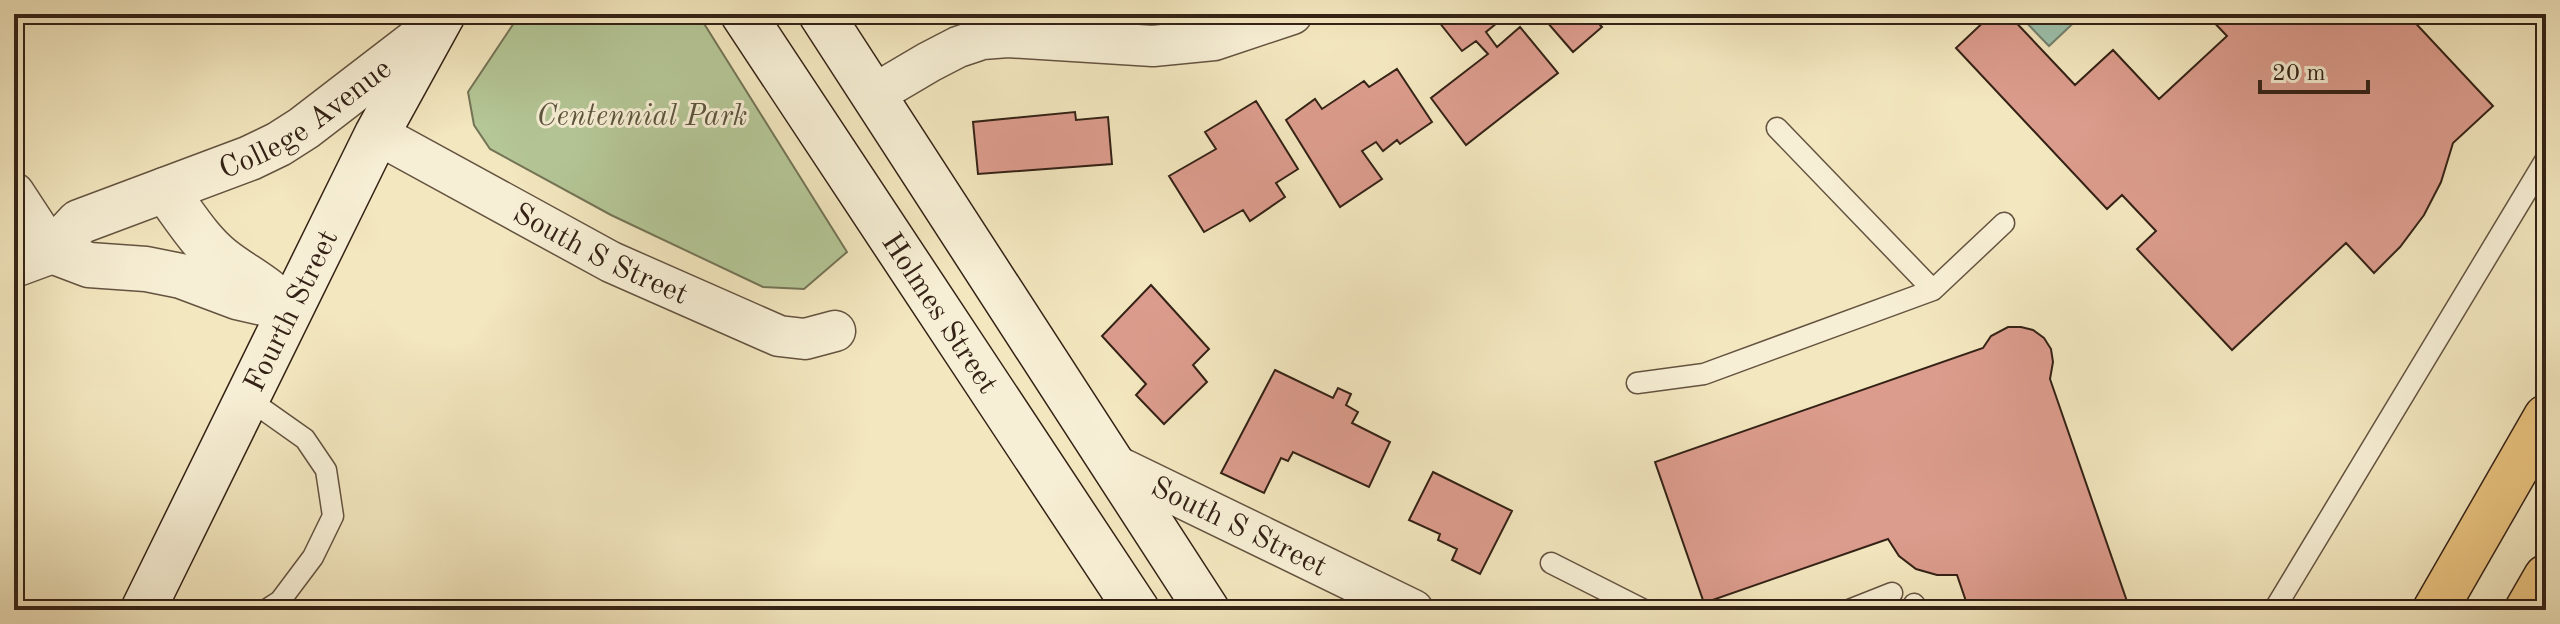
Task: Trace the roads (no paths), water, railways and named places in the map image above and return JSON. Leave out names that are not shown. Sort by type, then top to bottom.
[{"type":"main road","name":"Holmes Street","points":[[743,14],[1137,610]]},
{"type":"main road","name":"Holmes Street","points":[[821,14],[1207,610]]},
{"type":"main road","name":"Fourth Street","points":[[143,610],[289,309],[377,134],[439,21]]},
{"type":"main road","name":"College Avenue","points":[[33,258],[79,222],[250,158],[279,144],[304,128],[439,21]]},
{"type":"main road","points":[[165,190],[203,240],[222,259],[248,275],[289,309]]},
{"type":"main road","points":[[33,258],[146,269],[181,276],[237,297],[289,309]]},
{"type":"main road","points":[[2435,610],[2546,417]]},
{"type":"main road","points":[[2527,610],[2546,577]]},
{"type":"street","points":[[873,95],[958,47],[982,39],[1008,37],[1153,46],[1214,40],[1285,16]]},
{"type":"street","name":"South S Street","points":[[377,134],[611,262],[765,330],[779,336],[805,339],[835,331]]},
{"type":"street","points":[[14,193],[33,258]]},
{"type":"street","name":"South S Street","points":[[1110,463],[1413,610]]},
{"type":"lane","points":[[1777,128],[1933,290]]},
{"type":"lane","points":[[2274,610],[2546,159]]},
{"type":"lane","points":[[1637,383],[1704,374],[1933,290],[2004,223]]},
{"type":"lane","points":[[247,398],[305,439],[326,470],[333,516],[313,557],[280,601],[266,610]]},
{"type":"lane","points":[[1551,563],[1644,610]]},
{"type":"lane","points":[[1849,610],[1892,593]]},
{"type":"park label","name":"Centennial Park","points":[[642,115]]}]
